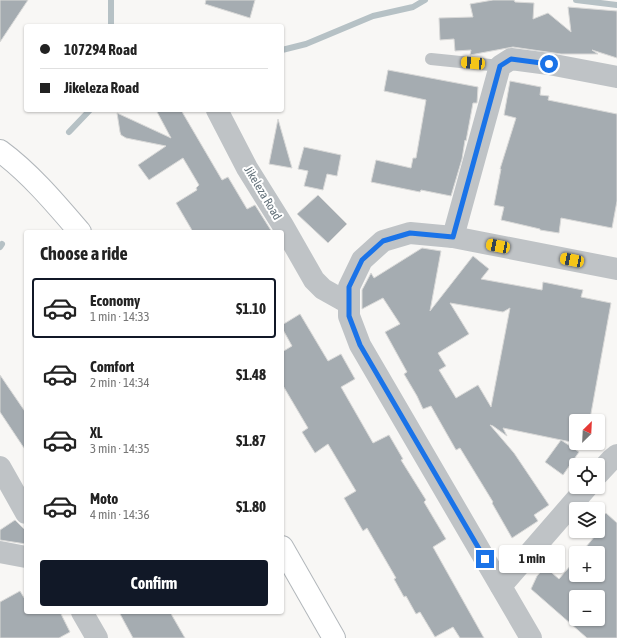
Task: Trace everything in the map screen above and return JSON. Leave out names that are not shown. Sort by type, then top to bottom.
[{"type":"street","points":[[453,237],[500,66],[511,59],[549,64],[617,77]]},
{"type":"street","name":"Jikeleza Road","points":[[218,112],[247,168],[282,224],[314,280],[323,289],[348,303]]},
{"type":"street","points":[[0,151],[18,166],[78,230]]},
{"type":"street","points":[[531,638],[360,345],[349,316],[349,287],[362,260],[383,241],[410,233],[453,237],[617,269]]},
{"type":"street","points":[[605,466],[617,455]]},
{"type":"street","points":[[0,467],[24,509]]},
{"type":"street","points":[[501,586],[581,494]]},
{"type":"street","points":[[284,550],[334,638]]},
{"type":"street","points":[[0,552],[24,556]]},
{"type":"street","points":[[83,614],[97,638]]},
{"type":"lane","points":[[431,59],[500,66]]},
{"type":"building","points":[[0,0],[28,0],[0,42]]},
{"type":"building","points":[[206,0],[255,0],[250,18],[205,4]]},
{"type":"building","points":[[493,0],[514,0],[515,2],[534,3],[533,19],[548,13],[571,32],[568,7],[617,11],[617,58],[592,50],[598,54],[561,54],[513,47],[470,55],[471,50],[455,51],[454,39],[440,40],[439,18],[473,17],[470,4]]},
{"type":"building","points":[[388,70],[478,87],[477,103],[473,103],[462,159],[451,196],[421,190],[420,192],[371,182],[376,160],[411,168],[413,158],[416,158],[426,100],[384,91]]},
{"type":"building","points":[[510,81],[541,87],[540,95],[549,96],[548,100],[617,114],[617,201],[612,228],[561,218],[559,233],[540,230],[501,220],[504,207],[494,205],[500,169],[516,118],[504,115]]},
{"type":"building","points":[[157,112],[182,112],[222,180],[228,177],[247,209],[255,205],[271,230],[192,230],[176,203],[197,190],[196,188],[199,185],[183,158],[149,180],[138,165],[166,146],[126,138],[121,135],[117,113],[171,138]]},
{"type":"building","points":[[278,119],[292,168],[269,164]]},
{"type":"building","points":[[304,147],[341,155],[337,176],[327,174],[323,190],[304,186],[308,171],[298,169]]},
{"type":"building","points":[[318,195],[347,224],[328,243],[297,214]]},
{"type":"building","points":[[422,248],[441,251],[430,311],[473,256],[489,269],[481,279],[542,290],[543,282],[583,290],[581,297],[611,303],[591,414],[569,414],[569,442],[503,428],[507,436],[490,425],[514,453],[549,505],[534,515],[538,521],[512,538],[492,503],[493,502],[460,448],[456,450],[431,406],[423,409],[404,374],[407,372],[385,332],[400,324],[383,298],[362,309],[362,290],[371,273],[374,278]],"holes":[[[450,303],[503,312],[510,308],[491,407],[478,385],[456,398],[439,370],[446,366],[438,353],[469,334]]]},
{"type":"building","points":[[300,314],[328,361],[341,354],[355,379],[341,387],[373,443],[389,435],[403,459],[401,460],[426,500],[424,502],[446,539],[433,547],[484,638],[460,638],[453,627],[435,637],[420,612],[416,614],[406,596],[404,597],[394,579],[396,578],[367,528],[363,531],[344,498],[356,491],[328,444],[315,453],[302,432],[308,428],[284,387],[284,351],[292,346],[284,332],[284,324]]},
{"type":"building","points":[[0,375],[24,410],[24,448],[0,412]]},
{"type":"building","points":[[561,440],[569,445],[569,450],[576,450],[579,452],[575,458],[569,458],[569,466],[563,475],[545,462]]},
{"type":"building","points":[[606,513],[617,523],[617,638],[587,638],[573,626],[605,626],[605,590],[569,590],[569,622],[531,589],[537,576],[545,567],[559,579],[569,567],[569,582],[605,582],[605,546],[587,546],[593,538],[605,538]]},
{"type":"building","points":[[15,520],[24,529],[24,544],[0,540],[0,530]]},
{"type":"building","points":[[20,591],[24,598],[24,614],[61,614],[70,632],[59,638],[0,638],[0,602]]},
{"type":"building","points":[[120,614],[171,614],[185,638],[133,638]]},
{"type":"waterway","points":[[111,0],[111,24]]},
{"type":"waterway","points":[[284,50],[306,44],[373,16],[413,7],[425,0]]},
{"type":"waterway","points":[[576,0],[617,5]]},
{"type":"waterway","points":[[69,132],[88,112]]},
{"type":"route","points":[[485,559],[360,345],[349,316],[349,287],[362,260],[383,241],[410,233],[453,237],[500,66],[511,59],[549,64]]}]
